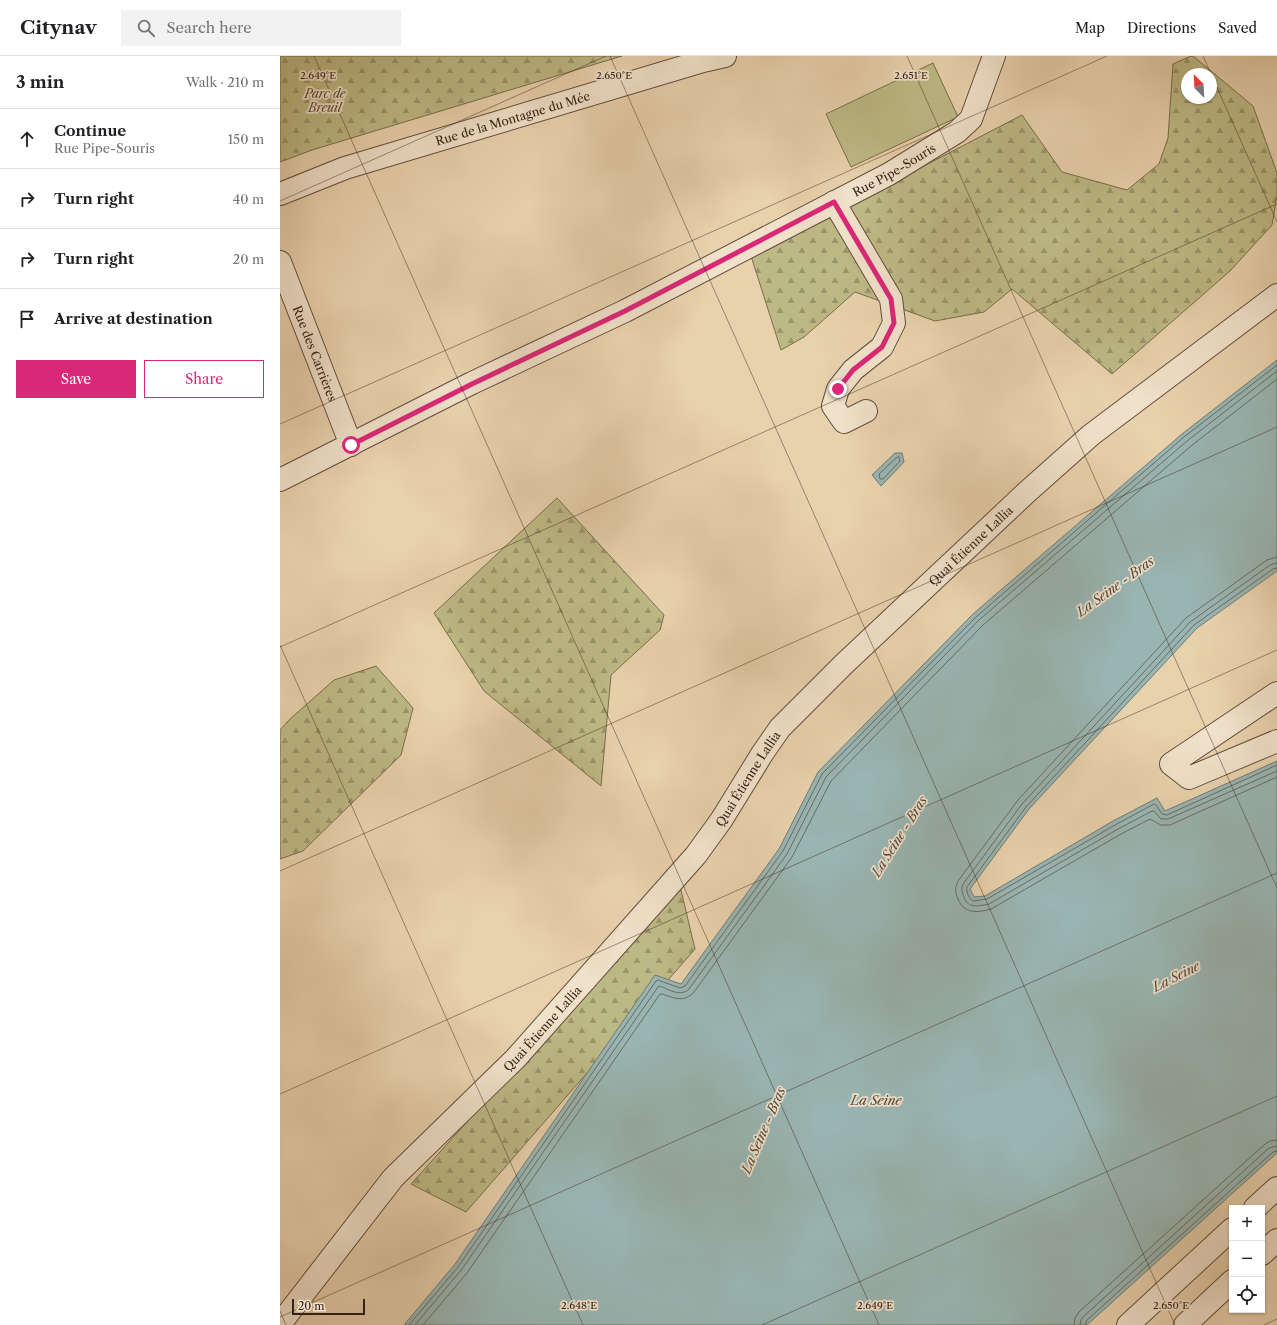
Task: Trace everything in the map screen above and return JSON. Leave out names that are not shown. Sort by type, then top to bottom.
[{"type":"street","name":"Rue de la Montagne du Mée","points":[[280,194],[344,168],[703,61],[725,56]]},
{"type":"street","name":"Rue Pipe-Souris","points":[[280,480],[472,384],[625,311],[889,174],[957,132],[971,119],[994,56]]},
{"type":"street","points":[[834,202],[891,299],[894,323],[882,347],[853,370],[838,389],[833,406],[844,422],[866,411]]},
{"type":"street","name":"Rue des Carrières","points":[[280,262],[351,445]]},
{"type":"street","name":"Quai Étienne Lallia","points":[[280,1324],[393,1178],[516,1058],[696,855],[722,819],[762,754],[780,728],[844,664],[1091,435],[1277,295]]},
{"type":"street","points":[[1277,693],[1171,764],[1189,778],[1277,741]]},
{"type":"street","points":[[1258,1205],[1277,1188]]},
{"type":"street","points":[[1128,1325],[1229,1232]]},
{"type":"street","points":[[1265,1251],[1277,1240]]},
{"type":"street","points":[[1185,1325],[1229,1284]]},
{"type":"green space","name":"Parc de Breuil","points":[[280,56],[622,56],[312,150],[280,162]]},
{"type":"green space","points":[[1193,56],[1207,68],[1181,68],[1181,104],[1217,104],[1217,76],[1253,106],[1277,173],[1277,196],[1272,225],[1230,271],[1112,374],[1012,289],[984,312],[935,321],[855,292],[804,337],[781,350],[751,256],[1022,115],[1062,172],[1127,190],[1159,164],[1168,138],[1173,64]]},
{"type":"green space","points":[[933,63],[958,117],[851,167],[826,114]]},
{"type":"green space","points":[[557,498],[664,615],[660,630],[611,675],[601,786],[484,691],[434,613]]},
{"type":"green space","points":[[376,666],[413,708],[401,755],[303,851],[280,859],[280,730],[290,719],[334,680]]},
{"type":"green space","points":[[680,886],[695,949],[466,1212],[411,1184]]},
{"type":"water","name":"La Seine","points":[[1277,360],[1277,571],[1197,628],[1029,809],[970,889],[974,897],[985,896],[1113,821],[1157,798],[1165,811],[1277,761],[1277,1153],[1087,1325],[404,1325],[455,1264],[655,975],[681,984],[779,849],[818,772],[973,614],[1182,434]]},
{"type":"water","points":[[895,453],[902,453],[904,462],[881,486],[872,475]]},
{"type":"route","points":[[351,445],[472,384],[625,311],[834,202],[891,299],[894,323],[882,347],[853,370],[838,389]]},
{"type":"water label","name":"La Seine - Bras","points":[[1115,586]]},
{"type":"water label","name":"La Seine - Bras","points":[[899,836]]},
{"type":"water label","name":"La Seine - Bras","points":[[763,1130]]}]
